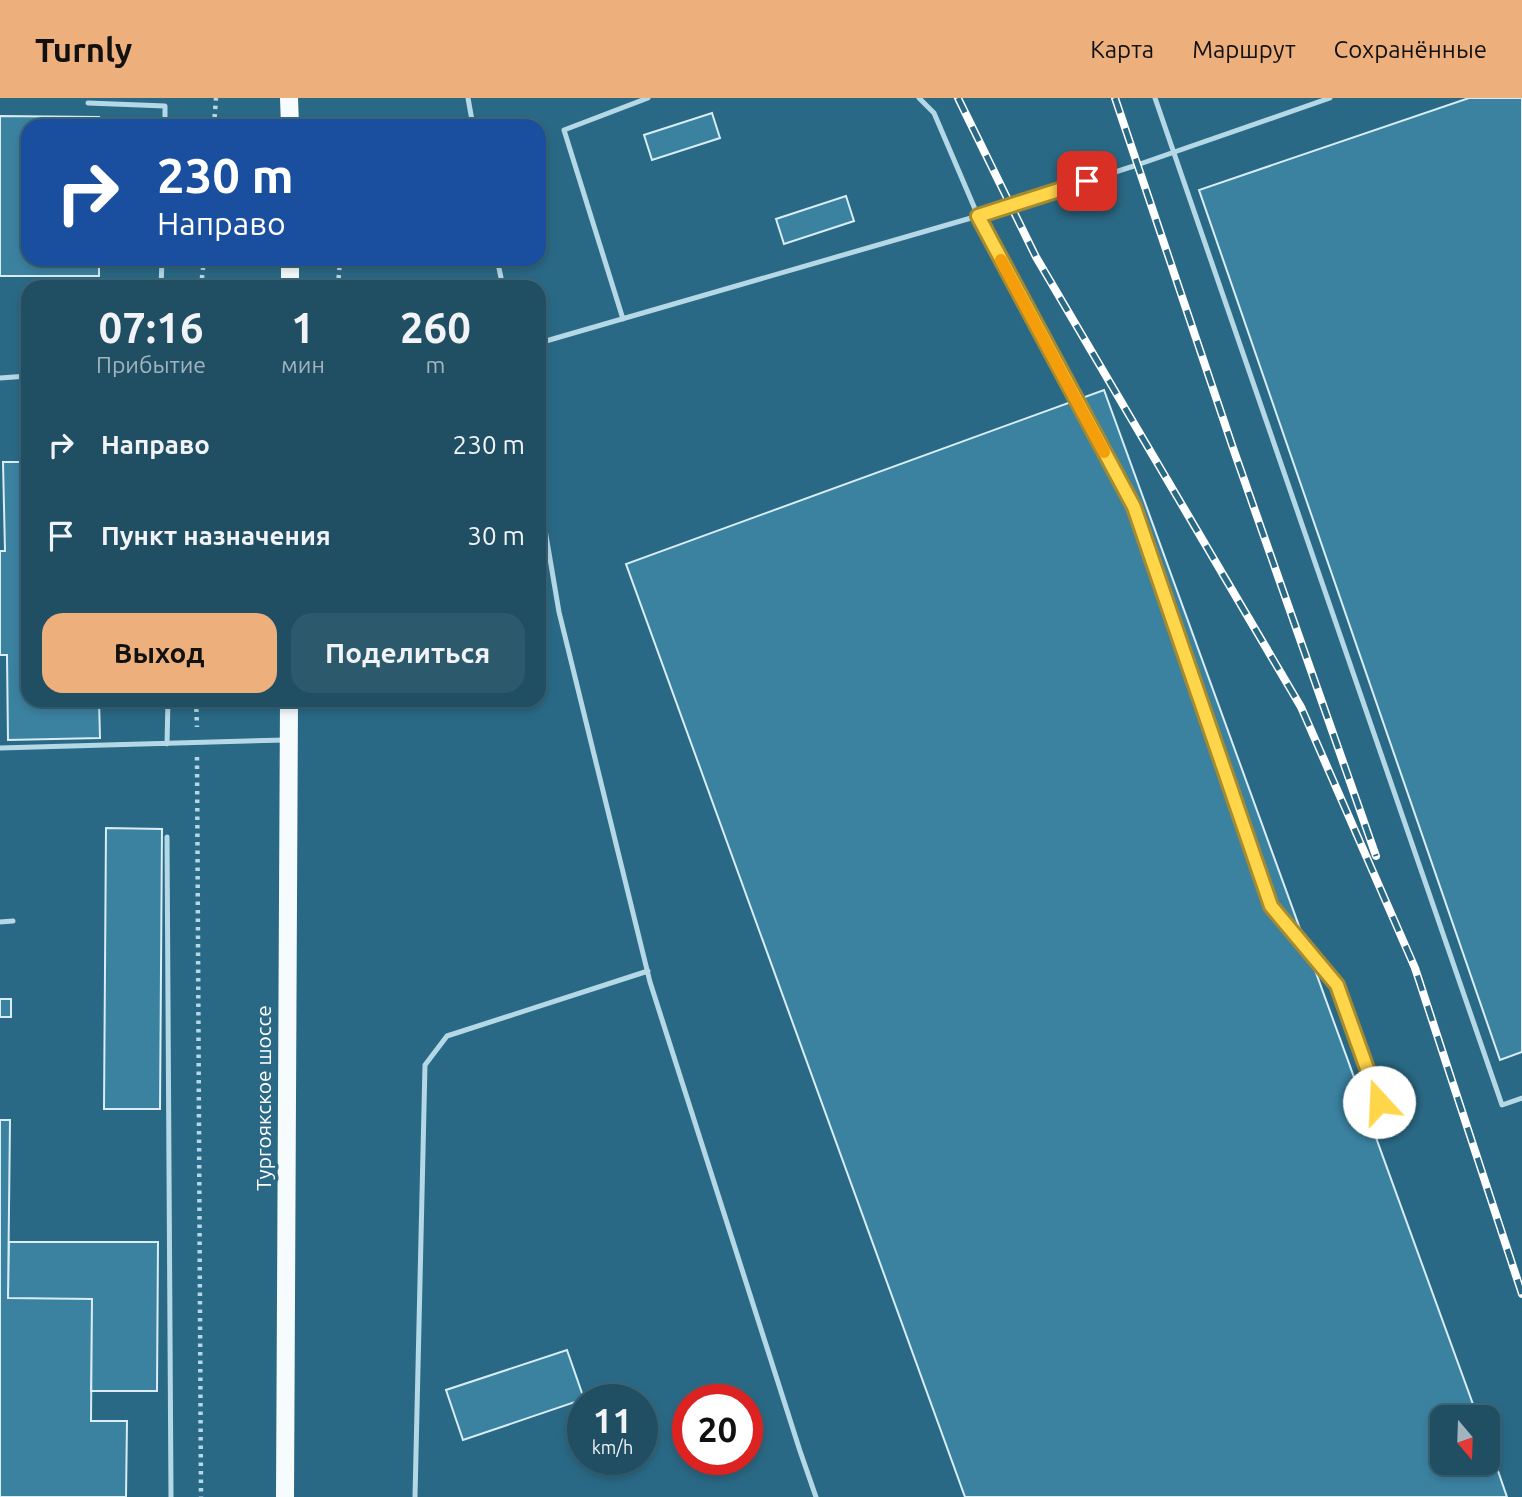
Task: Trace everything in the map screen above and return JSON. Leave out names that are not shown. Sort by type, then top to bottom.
[{"type":"main road","points":[[289,98],[290,119]]},
{"type":"main road","name":"Тургоякское шоссе","points":[[285,1497],[289,707]]},
{"type":"lane","points":[[468,98],[472,119]]},
{"type":"lane","points":[[624,319],[564,130],[648,98]]},
{"type":"lane","points":[[919,98],[934,113],[978,216],[1134,507],[1271,906],[1337,985],[1387,1125]]},
{"type":"lane","points":[[1155,98],[1502,1105],[1522,1098]]},
{"type":"lane","points":[[546,341],[978,216],[1329,98]]},
{"type":"lane","points":[[88,103],[165,106],[165,119]]},
{"type":"lane","points":[[0,378],[21,376]]},
{"type":"lane","points":[[546,535],[559,612],[648,971],[816,1497]]},
{"type":"lane","points":[[167,744],[168,707]]},
{"type":"lane","points":[[0,748],[289,740]]},
{"type":"lane","points":[[167,836],[171,1497]]},
{"type":"lane","points":[[0,922],[13,921]]},
{"type":"lane","points":[[415,1497],[425,1065],[447,1036],[648,971]]},
{"type":"path","points":[[214,119],[216,98]]},
{"type":"path","points":[[197,707],[201,1497]]},
{"type":"building","points":[[1469,98],[1522,98],[1522,1052],[1500,1060],[1199,190]]},
{"type":"building","points":[[712,113],[720,138],[652,160],[644,135]]},
{"type":"building","points":[[0,116],[99,117],[21,119],[21,266],[99,266],[99,276],[0,276]]},
{"type":"building","points":[[846,196],[854,221],[784,244],[776,219]]},
{"type":"building","points":[[1104,390],[1473,1405],[1430,1405],[1430,1475],[1499,1475],[1507,1497],[965,1497],[626,564]]},
{"type":"building","points":[[3,462],[21,462],[21,707],[99,707],[100,738],[8,740],[7,655],[0,655],[0,551],[5,551]]},
{"type":"building","points":[[106,828],[162,829],[160,1109],[104,1109]]},
{"type":"building","points":[[0,999],[11,999],[11,1017],[0,1017]]},
{"type":"building","points":[[0,1120],[10,1120],[8,1298],[92,1299],[91,1421],[127,1421],[126,1497],[0,1497]]},
{"type":"building","points":[[9,1242],[158,1242],[157,1391],[91,1391],[92,1299],[8,1298]]},
{"type":"building","points":[[567,1350],[579,1384],[567,1384],[567,1405],[463,1440],[446,1390]]},
{"type":"railway","points":[[958,98],[1036,257],[1301,707],[1415,968],[1522,1294]]},
{"type":"railway","points":[[1115,98],[1233,448],[1376,856]]},
{"type":"slow traffic","points":[[1001,260],[1104,452]]},
{"type":"route","points":[[1087,181],[978,216],[1134,507],[1271,906],[1337,985],[1379,1102]]}]
